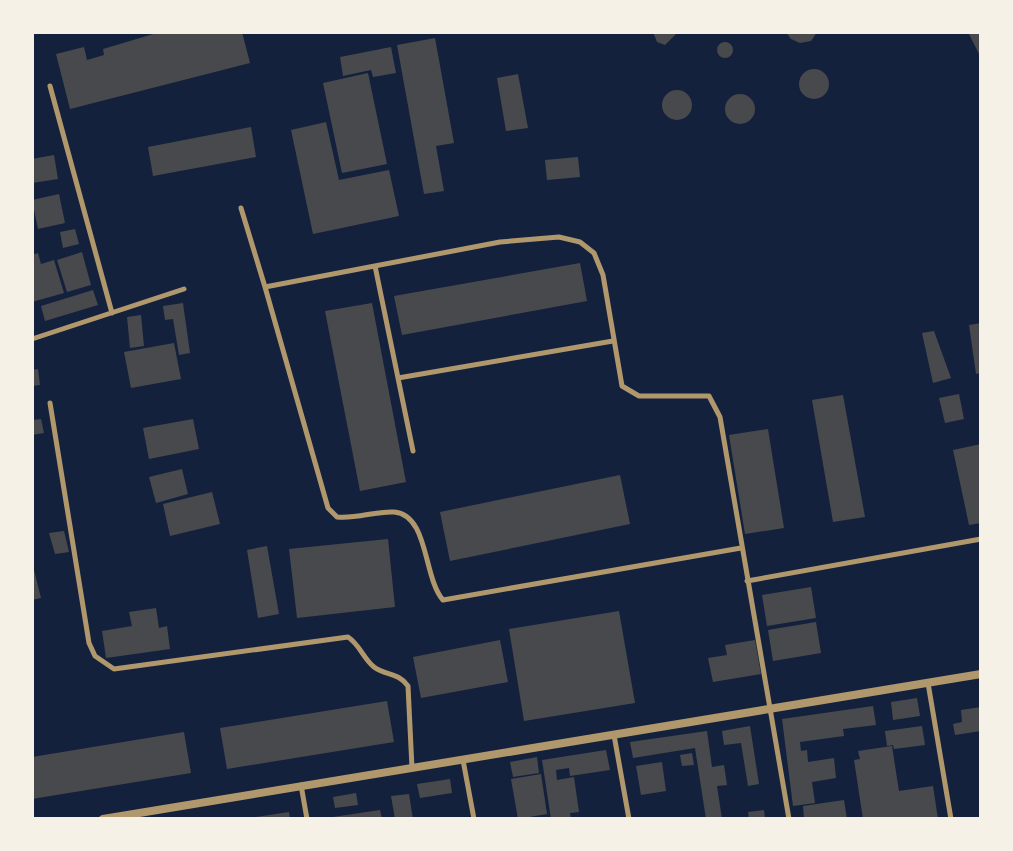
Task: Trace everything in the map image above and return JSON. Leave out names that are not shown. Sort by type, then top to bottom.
[{"type":"street","points":[[103,819],[981,674]]},
{"type":"lane","points":[[50,86],[112,313]]},
{"type":"lane","points":[[241,208],[328,508],[337,517],[393,512],[406,515],[421,536],[432,586],[443,600],[741,548]]},
{"type":"lane","points":[[265,287],[500,242],[559,237],[580,242],[594,253],[603,275],[618,375],[628,393],[639,396],[699,393],[709,396],[716,405],[789,819]]},
{"type":"lane","points":[[375,266],[413,451]]},
{"type":"lane","points":[[32,339],[184,289]]},
{"type":"lane","points":[[398,378],[613,341]]},
{"type":"lane","points":[[50,403],[89,643],[103,664],[114,669],[348,637],[358,644],[368,662],[379,671],[395,673],[408,686],[412,769]]},
{"type":"lane","points":[[747,581],[981,539]]},
{"type":"lane","points":[[928,683],[951,819]]},
{"type":"lane","points":[[614,734],[629,819]]},
{"type":"lane","points":[[463,760],[474,819]]},
{"type":"lane","points":[[301,784],[307,819]]},
{"type":"building","points":[[160,32],[242,32],[250,63],[70,109],[56,54],[84,47],[87,60],[104,55],[103,49]]},
{"type":"building","points":[[653,32],[676,34],[665,45],[657,42]]},
{"type":"building","points":[[786,32],[817,32],[811,41],[800,43],[791,39]]},
{"type":"building","points":[[968,32],[981,32],[981,58]]},
{"type":"building","points":[[435,38],[454,143],[436,146],[444,191],[424,194],[397,45]]},
{"type":"building","points":[[722,42],[728,42],[733,50],[731,56],[722,58],[717,53],[717,47]]},
{"type":"building","points":[[391,47],[396,73],[373,77],[371,70],[343,76],[340,57]]},
{"type":"building","points":[[814,69],[825,73],[829,84],[825,95],[814,99],[803,95],[799,84],[803,73]]},
{"type":"building","points":[[368,73],[387,164],[342,173],[323,83]]},
{"type":"building","points":[[518,74],[528,128],[506,131],[497,78]]},
{"type":"building","points":[[677,90],[688,94],[692,105],[688,116],[677,120],[666,116],[662,105],[666,94]]},
{"type":"building","points":[[740,94],[751,98],[755,109],[751,120],[740,124],[729,120],[725,109],[729,98]]},
{"type":"building","points":[[326,122],[339,180],[389,170],[399,216],[313,234],[291,130]]},
{"type":"building","points":[[251,127],[256,157],[153,176],[148,147]]},
{"type":"building","points":[[54,155],[58,179],[32,183],[32,159]]},
{"type":"building","points":[[578,157],[580,177],[547,180],[545,160]]},
{"type":"building","points":[[59,194],[65,223],[38,229],[32,200]]},
{"type":"building","points":[[75,229],[79,244],[63,248],[60,232]]},
{"type":"building","points":[[82,252],[91,285],[67,292],[57,260]]},
{"type":"building","points":[[38,253],[41,264],[54,260],[64,293],[32,302],[32,255]]},
{"type":"building","points":[[580,263],[587,301],[402,335],[394,296]]},
{"type":"building","points":[[93,290],[98,305],[45,321],[41,306]]},
{"type":"building","points":[[183,303],[190,353],[179,355],[173,319],[165,320],[163,306]]},
{"type":"building","points":[[372,303],[406,482],[360,491],[325,311]]},
{"type":"building","points":[[141,315],[144,346],[130,348],[127,317]]},
{"type":"building","points":[[981,323],[981,373],[976,374],[969,325]]},
{"type":"building","points":[[934,331],[951,378],[933,383],[922,333]]},
{"type":"building","points":[[174,343],[181,379],[131,388],[124,352]]},
{"type":"building","points":[[38,369],[40,385],[32,386],[32,370]]},
{"type":"building","points":[[959,394],[964,419],[945,423],[939,398]]},
{"type":"building","points":[[843,395],[865,517],[833,522],[812,400]]},
{"type":"building","points":[[41,419],[44,433],[32,435],[32,420]]},
{"type":"building","points":[[193,419],[199,449],[149,459],[143,428]]},
{"type":"building","points":[[768,429],[784,528],[745,534],[729,435]]},
{"type":"building","points":[[981,444],[981,523],[969,525],[953,450]]},
{"type":"building","points":[[182,469],[188,494],[156,503],[149,477]]},
{"type":"building","points":[[620,475],[630,524],[450,561],[440,512]]},
{"type":"building","points":[[212,492],[220,524],[170,536],[163,504]]},
{"type":"building","points":[[64,531],[69,552],[55,554],[49,533]]},
{"type":"building","points":[[388,539],[395,607],[297,618],[289,549]]},
{"type":"building","points":[[267,546],[279,614],[258,618],[247,550]]},
{"type":"building","points":[[32,567],[41,598],[32,600]]},
{"type":"building","points":[[811,587],[816,618],[767,626],[762,595]]},
{"type":"building","points":[[156,608],[159,628],[167,626],[170,649],[106,658],[102,631],[132,626],[129,612]]},
{"type":"building","points":[[619,611],[635,703],[524,721],[509,629]]},
{"type":"building","points":[[816,622],[821,653],[773,661],[768,630]]},
{"type":"building","points":[[500,640],[508,682],[421,698],[413,657]]},
{"type":"building","points":[[755,640],[761,674],[713,682],[708,658],[727,655],[725,645]]},
{"type":"building","points":[[917,698],[920,716],[893,720],[891,702]]},
{"type":"building","points":[[387,701],[394,742],[227,769],[220,728]]},
{"type":"building","points":[[873,706],[876,725],[843,729],[844,736],[800,742],[801,751],[807,750],[808,762],[834,758],[836,778],[812,782],[815,803],[793,806],[782,719]]},
{"type":"building","points":[[981,707],[981,731],[955,735],[953,724],[962,722],[961,710]]},
{"type":"building","points":[[750,726],[759,784],[748,786],[741,743],[724,745],[722,731]]},
{"type":"building","points":[[922,726],[925,745],[894,749],[893,745],[887,746],[885,731]]},
{"type":"building","points":[[707,731],[712,767],[724,765],[727,785],[717,786],[722,819],[706,819],[695,748],[633,758],[630,742]]},
{"type":"building","points":[[184,732],[191,773],[32,799],[32,757]]},
{"type":"building","points":[[892,746],[899,791],[933,786],[938,819],[863,819],[854,760],[860,759],[858,751]]},
{"type":"building","points":[[606,750],[610,770],[570,776],[569,768],[556,770],[557,780],[574,777],[579,812],[570,813],[571,819],[551,819],[542,760]]},
{"type":"building","points":[[692,753],[694,765],[682,766],[680,755]]},
{"type":"building","points":[[537,757],[539,773],[513,777],[510,762]]},
{"type":"building","points":[[662,762],[666,791],[641,795],[636,766]]},
{"type":"building","points":[[541,774],[547,814],[518,819],[511,779]]},
{"type":"building","points":[[450,779],[452,793],[420,798],[417,784]]},
{"type":"building","points":[[356,793],[358,805],[335,808],[333,797]]},
{"type":"building","points":[[409,794],[413,819],[395,819],[391,796]]},
{"type":"building","points":[[844,800],[847,819],[804,819],[803,806]]},
{"type":"building","points":[[380,810],[382,819],[333,819],[333,817]]},
{"type":"building","points":[[764,810],[765,819],[749,819],[748,812]]},
{"type":"building","points":[[289,812],[290,819],[256,819],[256,817]]}]
